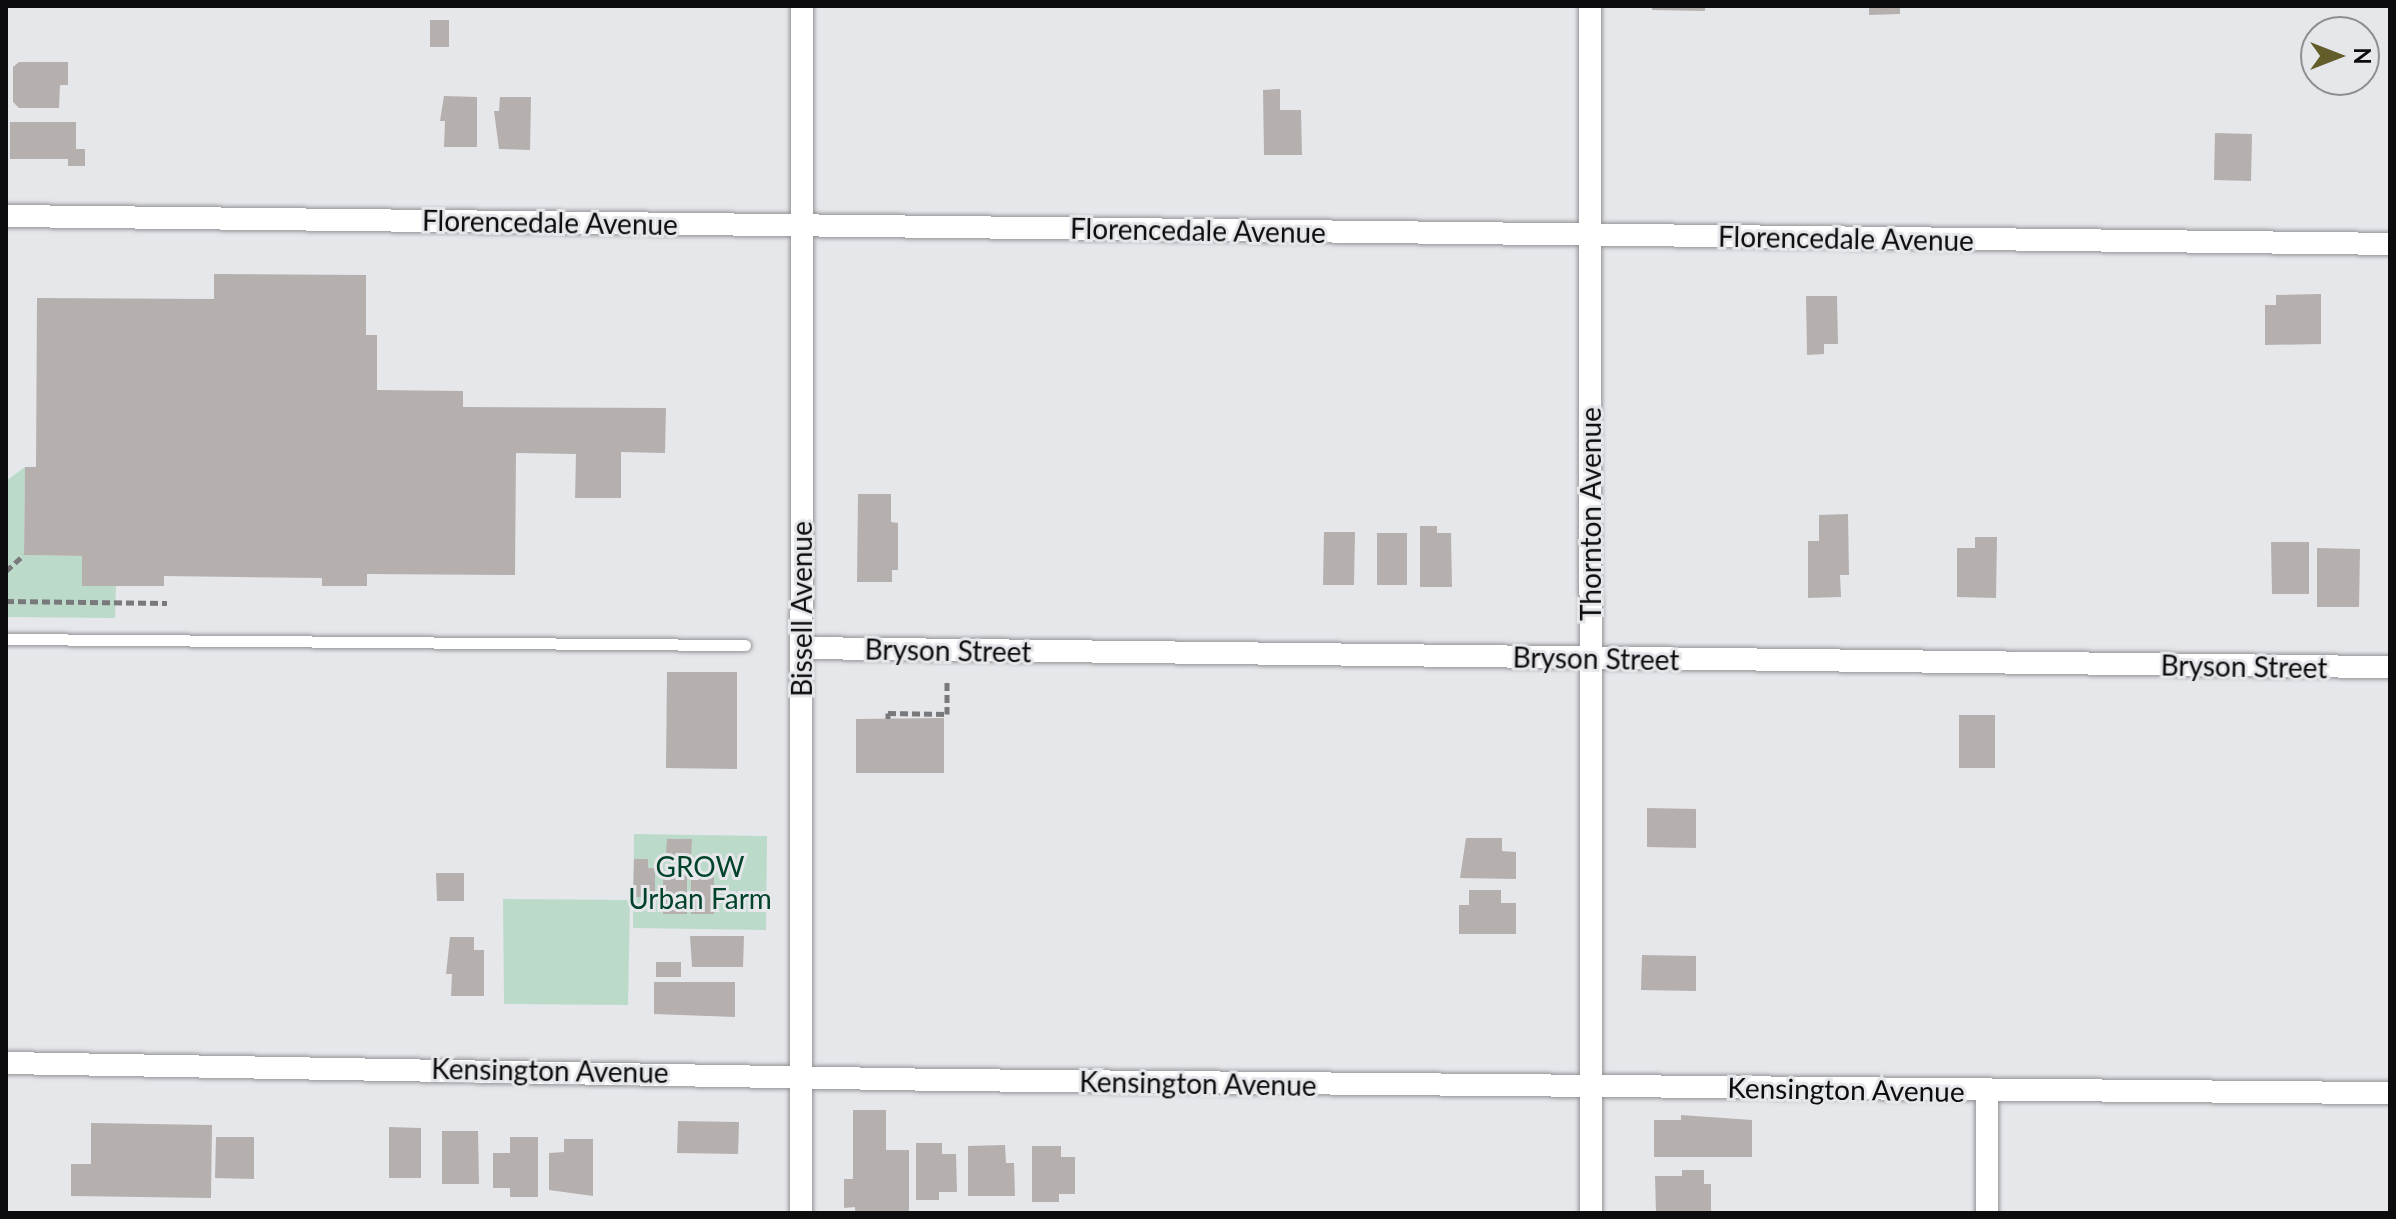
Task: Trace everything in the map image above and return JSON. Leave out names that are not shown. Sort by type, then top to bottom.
[{"type":"street","name":"Bissell Avenue","points":[[801,1213],[802,6]]},
{"type":"street","name":"Thornton Avenue","points":[[1590,6],[1591,1213]]},
{"type":"street","name":"Florencedale Avenue","points":[[6,216],[2390,244]]},
{"type":"street","name":"Bryson Street","points":[[801,648],[2390,667]]},
{"type":"street","name":"Kensington Avenue","points":[[6,1063],[1987,1091],[2390,1093]]},
{"type":"street","points":[[1987,1091],[1987,1213]]},
{"type":"lane","points":[[6,639],[745,645]]},
{"type":"path","points":[[6,571],[24,555]]},
{"type":"path","points":[[6,601],[167,603]]},
{"type":"path","points":[[888,719],[888,713],[947,714],[947,682]]},
{"type":"green space","points":[[25,467],[24,555],[82,556],[116,586],[115,618],[6,617],[6,481]]},
{"type":"green space","name":"GROW Urban Farm","points":[[634,834],[767,836],[766,930],[633,928]]},
{"type":"green space","points":[[503,899],[630,900],[628,1005],[504,1004]]},
{"type":"building","points":[[1652,6],[1705,6],[1705,11],[1652,10]]},
{"type":"building","points":[[1869,6],[1900,6],[1900,14],[1869,15]]},
{"type":"building","points":[[430,20],[449,20],[449,47],[430,47]]},
{"type":"building","points":[[19,62],[68,62],[68,85],[60,85],[59,108],[19,108],[13,102],[13,67]]},
{"type":"building","points":[[1280,89],[1280,110],[1301,110],[1302,155],[1264,155],[1263,90]]},
{"type":"building","points":[[444,96],[477,97],[477,147],[444,147],[445,121],[440,121]]},
{"type":"building","points":[[500,97],[531,97],[530,150],[499,149],[494,111],[499,111]]},
{"type":"building","points":[[10,122],[76,122],[76,149],[85,149],[85,166],[68,166],[68,159],[10,159]]},
{"type":"building","points":[[2215,133],[2252,134],[2251,181],[2214,180]]},
{"type":"building","points":[[214,274],[366,275],[366,335],[377,335],[377,390],[463,391],[463,407],[666,408],[665,453],[621,452],[621,498],[575,498],[576,454],[516,453],[515,575],[367,574],[367,586],[322,586],[322,578],[164,576],[164,586],[82,586],[82,556],[24,555],[25,467],[36,467],[37,298],[214,299]]},
{"type":"building","points":[[2321,294],[2321,344],[2265,345],[2265,305],[2276,305],[2276,295]]},
{"type":"building","points":[[1806,296],[1837,296],[1838,344],[1824,344],[1824,354],[1807,355]]},
{"type":"building","points":[[858,494],[891,494],[891,522],[898,523],[898,570],[892,570],[892,582],[857,582]]},
{"type":"building","points":[[1848,514],[1849,575],[1840,575],[1841,597],[1808,598],[1808,541],[1819,541],[1819,515]]},
{"type":"building","points":[[1420,526],[1437,526],[1437,533],[1451,533],[1452,587],[1420,587]]},
{"type":"building","points":[[1324,532],[1355,532],[1354,585],[1323,585]]},
{"type":"building","points":[[1377,533],[1407,533],[1407,585],[1377,585]]},
{"type":"building","points":[[1975,537],[1997,537],[1996,598],[1957,597],[1957,548],[1975,548]]},
{"type":"building","points":[[2271,542],[2309,542],[2309,594],[2272,594]]},
{"type":"building","points":[[2317,548],[2360,549],[2359,607],[2317,607]]},
{"type":"building","points":[[667,672],[737,672],[737,769],[666,768]]},
{"type":"building","points":[[1959,715],[1995,715],[1995,768],[1959,768]]},
{"type":"building","points":[[944,718],[944,773],[856,773],[856,719]]},
{"type":"building","points":[[1647,808],[1696,809],[1696,848],[1647,847]]},
{"type":"building","points":[[1466,838],[1502,838],[1502,851],[1516,852],[1516,879],[1460,878]]},
{"type":"building","points":[[667,839],[692,839],[691,858],[666,854]]},
{"type":"building","points":[[634,859],[648,859],[648,868],[655,868],[655,897],[633,897]]},
{"type":"building","points":[[436,873],[464,873],[464,901],[437,901]]},
{"type":"building","points":[[691,874],[714,874],[714,914],[691,914]]},
{"type":"building","points":[[663,875],[687,875],[687,914],[663,914]]},
{"type":"building","points":[[1469,890],[1501,890],[1501,903],[1516,903],[1516,934],[1459,934],[1459,905],[1469,905]]},
{"type":"building","points":[[690,936],[744,936],[743,967],[692,967]]},
{"type":"building","points":[[450,937],[474,937],[474,950],[484,950],[484,996],[451,996],[452,974],[446,974]]},
{"type":"building","points":[[1642,955],[1696,956],[1696,991],[1641,990]]},
{"type":"building","points":[[656,962],[681,962],[681,977],[656,977]]},
{"type":"building","points":[[654,982],[735,982],[735,1017],[654,1014]]},
{"type":"building","points":[[853,1110],[886,1110],[886,1150],[909,1150],[909,1213],[855,1213],[855,1207],[844,1208],[844,1179],[853,1179]]},
{"type":"building","points":[[1681,1115],[1752,1120],[1752,1157],[1654,1157],[1654,1120],[1681,1120]]},
{"type":"building","points":[[678,1121],[739,1122],[738,1154],[677,1153]]},
{"type":"building","points":[[91,1123],[212,1125],[211,1198],[71,1196],[71,1164],[91,1164]]},
{"type":"building","points":[[389,1127],[421,1128],[421,1178],[389,1178]]},
{"type":"building","points":[[442,1131],[478,1131],[479,1184],[442,1184]]},
{"type":"building","points":[[216,1137],[254,1137],[254,1179],[215,1178]]},
{"type":"building","points":[[510,1137],[538,1137],[538,1197],[510,1197],[510,1188],[493,1188],[493,1153],[510,1153]]},
{"type":"building","points":[[564,1139],[593,1139],[593,1196],[549,1190],[549,1153],[564,1152]]},
{"type":"building","points":[[916,1143],[942,1143],[942,1154],[956,1154],[957,1192],[939,1192],[939,1200],[916,1200]]},
{"type":"building","points":[[1005,1145],[1006,1163],[1014,1163],[1015,1196],[968,1196],[968,1146]]},
{"type":"building","points":[[1032,1146],[1061,1146],[1061,1157],[1075,1157],[1075,1194],[1059,1194],[1059,1202],[1032,1202]]},
{"type":"building","points":[[1682,1170],[1704,1170],[1704,1184],[1711,1184],[1711,1212],[1656,1213],[1655,1176],[1682,1176]]}]
